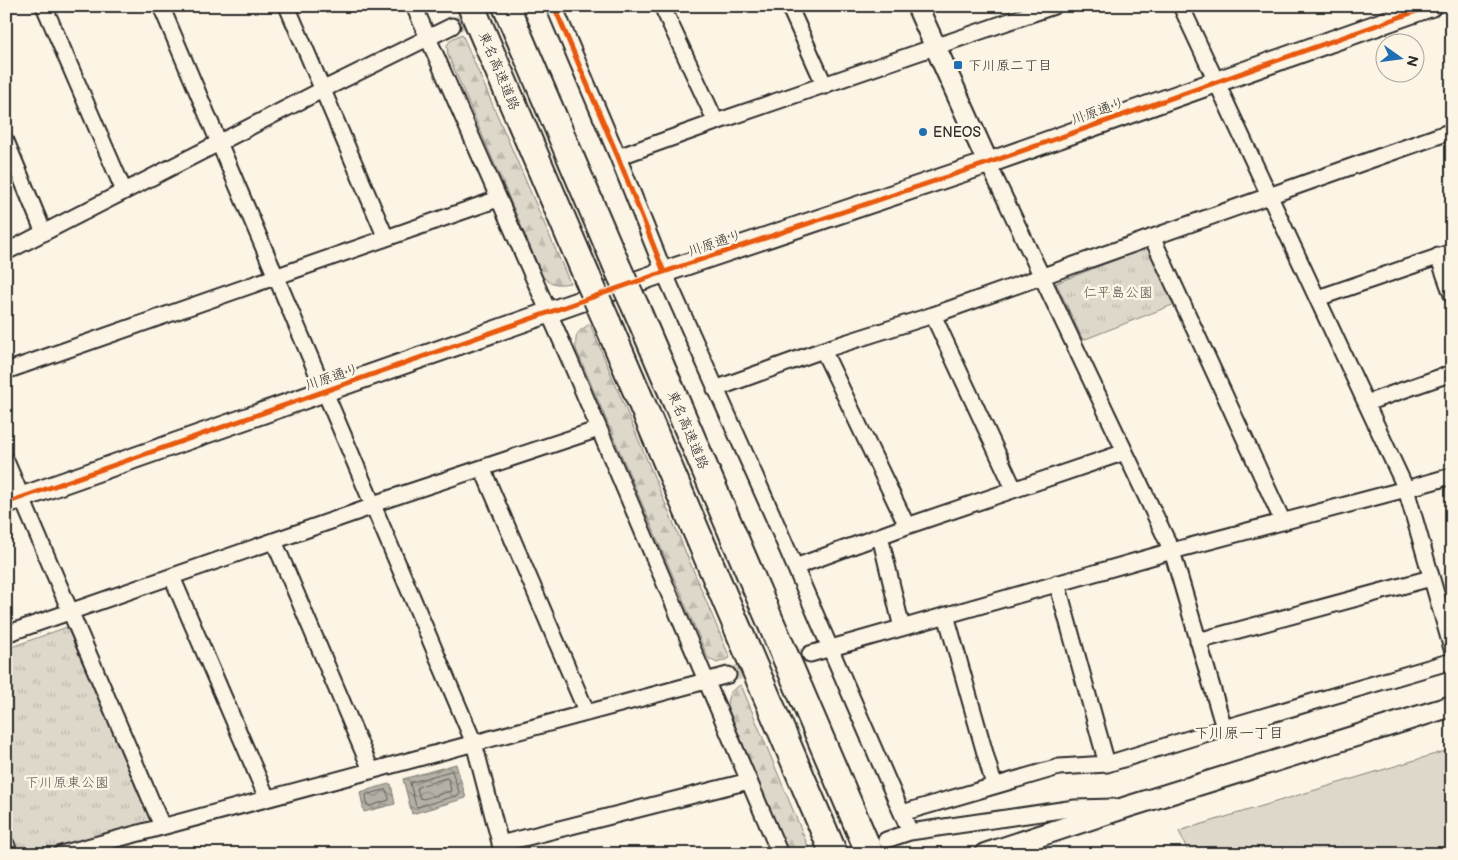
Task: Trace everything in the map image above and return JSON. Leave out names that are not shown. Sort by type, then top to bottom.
[{"type":"highway","name":"東名高速道路","points":[[471,6],[834,854]]},
{"type":"highway","name":"東名高速道路","points":[[506,6],[636,308],[878,847]]},
{"type":"street","points":[[44,6],[124,191]]},
{"type":"street","points":[[161,6],[474,743],[502,849],[749,781]]},
{"type":"street","points":[[287,6],[386,238]]},
{"type":"street","points":[[414,6],[599,429],[780,854]]},
{"type":"street","points":[[554,6],[664,272],[910,832]]},
{"type":"street","points":[[662,6],[716,122]]},
{"type":"street","points":[[789,6],[825,86]]},
{"type":"street","points":[[917,6],[988,163],[1172,550],[1224,728]]},
{"type":"street","points":[[618,157],[1054,6]]},
{"type":"street","points":[[1181,6],[1406,489],[1452,648]]},
{"type":"street","name":"川原通り","points":[[14,500],[664,272],[988,163],[1431,6]]},
{"type":"street","points":[[6,252],[220,144],[322,90],[452,26]]},
{"type":"street","points":[[715,389],[823,350],[933,315],[1452,131]]},
{"type":"street","points":[[6,141],[44,233]]},
{"type":"street","points":[[6,371],[498,199]]},
{"type":"street","points":[[1152,237],[1282,522]]},
{"type":"street","points":[[1318,298],[1445,254],[1452,295]]},
{"type":"street","points":[[933,315],[1014,489]]},
{"type":"street","points":[[823,350],[907,526]]},
{"type":"street","points":[[1366,403],[1452,373]]},
{"type":"street","points":[[6,634],[374,505],[599,429]]},
{"type":"street","points":[[795,568],[907,526],[1125,452]]},
{"type":"street","points":[[6,462],[14,500],[70,612],[162,826]]},
{"type":"street","points":[[482,468],[587,712]]},
{"type":"street","points":[[810,654],[1172,550],[1452,476]]},
{"type":"street","points":[[880,536],[902,628]]},
{"type":"street","points":[[274,541],[371,770]]},
{"type":"street","points":[[172,576],[267,798]]},
{"type":"street","points":[[1198,641],[1431,578]]},
{"type":"street","points":[[1057,583],[1107,764]]},
{"type":"street","points":[[946,615],[994,785]]},
{"type":"street","points":[[902,813],[1059,767],[1107,764],[1452,661]]},
{"type":"street","points":[[61,854],[728,675]]},
{"type":"street","points":[[985,854],[1126,806],[1452,706]]},
{"type":"street","points":[[878,847],[910,832],[1075,808],[1126,806]]},
{"type":"street","points":[[6,844],[10,854]]},
{"type":"green space","points":[[462,34],[570,283],[555,284],[543,277],[448,55],[447,45],[452,39]]},
{"type":"green space","name":"仁平島公園","points":[[1149,247],[1175,304],[1083,340],[1056,283]]},
{"type":"green space","points":[[590,324],[730,658],[717,663],[708,658],[576,349],[578,333]]},
{"type":"green space","name":"下川原東公園","points":[[67,627],[151,823],[41,854],[19,854],[6,824],[6,649]]},
{"type":"green space","points":[[741,685],[810,851],[798,853],[786,848],[727,705],[731,692]]},
{"type":"green space","points":[[1452,749],[1452,854],[1189,854],[1179,831]]},
{"type":"water","points":[[456,764],[466,798],[412,814],[403,779]]},
{"type":"water","points":[[391,784],[395,804],[364,812],[360,792]]},
{"type":"tunnel","points":[[452,26],[498,6]]},
{"type":"tunnel","points":[[728,675],[810,654]]},
{"type":"tunnel","points":[[846,854],[873,844]]},
{"type":"cycle path","points":[[554,6],[664,272]]},
{"type":"cycle path","points":[[6,503],[664,272],[988,163],[1431,6]]},
{"type":"place","name":"下川原二丁目","points":[[958,65]]},
{"type":"place","name":"ENEOS","points":[[923,132]]},
{"type":"district","name":"下川原一丁目","points":[[1239,733]]}]
